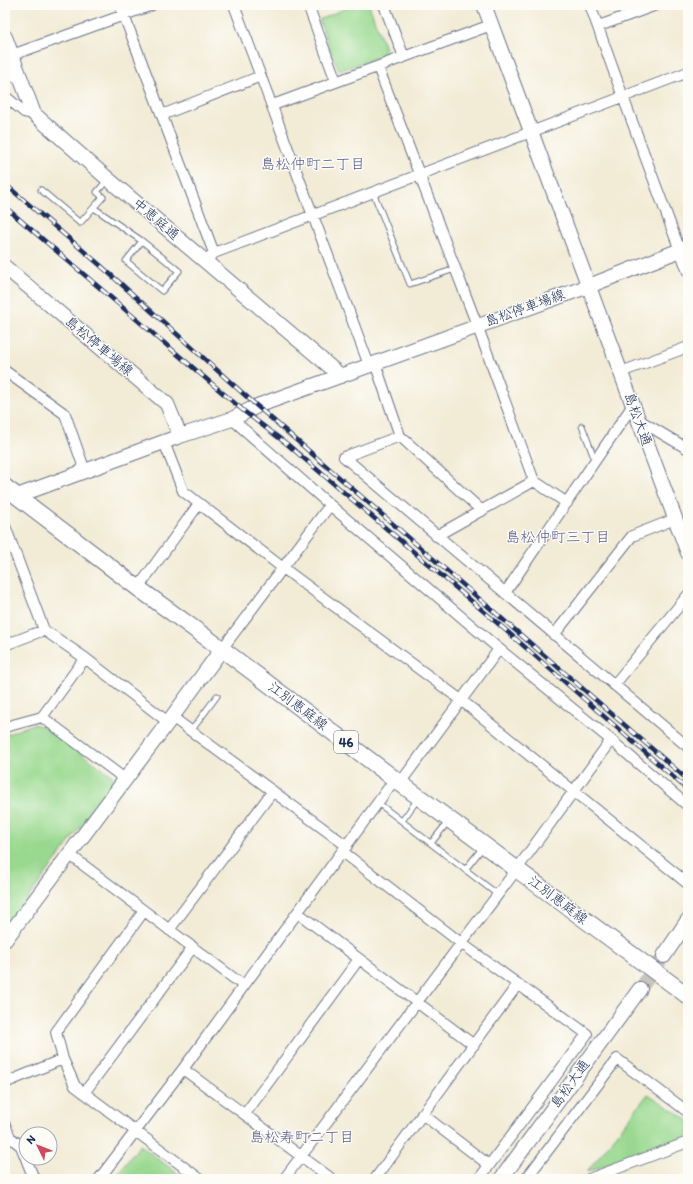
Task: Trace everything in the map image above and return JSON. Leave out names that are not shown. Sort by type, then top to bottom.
[{"type":"main road","name":"江別恵庭線","points":[[9,494],[222,649],[688,996]]},
{"type":"street","points":[[120,5],[162,115],[210,257],[373,192],[688,72]]},
{"type":"street","points":[[12,55],[152,5]]},
{"type":"street","points":[[234,5],[260,76],[273,105],[400,436],[482,511]]},
{"type":"street","points":[[308,5],[336,81]]},
{"type":"street","points":[[384,5],[404,57]]},
{"type":"street","points":[[484,5],[589,286]]},
{"type":"street","points":[[590,5],[623,97],[684,249],[688,272]]},
{"type":"street","points":[[598,26],[656,5]]},
{"type":"street","points":[[273,105],[491,25]]},
{"type":"street","name":"中恵庭通","points":[[5,37],[12,55],[12,77],[34,114],[108,179],[210,257],[341,376]]},
{"type":"street","points":[[378,67],[477,326],[534,481],[567,503]]},
{"type":"street","points":[[162,115],[260,76]]},
{"type":"street","points":[[5,96],[24,112],[34,114]]},
{"type":"street","name":"島松停車場線","points":[[9,494],[85,471],[232,418],[257,406],[589,286],[684,249]]},
{"type":"street","name":"島松停車場線","points":[[5,267],[167,404],[180,436]]},
{"type":"street","name":"島松大通","points":[[589,286],[688,553]]},
{"type":"street","points":[[621,372],[688,347]]},
{"type":"street","points":[[5,371],[65,414],[85,471]]},
{"type":"street","points":[[505,593],[633,405]]},
{"type":"street","points":[[232,418],[330,505],[499,649],[611,740],[688,806]]},
{"type":"street","points":[[639,420],[688,449]]},
{"type":"street","points":[[400,436],[344,457],[688,747]]},
{"type":"street","points":[[164,442],[183,491],[198,505],[461,700],[687,883],[688,880]]},
{"type":"street","points":[[436,536],[534,481]]},
{"type":"street","points":[[138,588],[198,505]]},
{"type":"street","points":[[5,940],[330,505]]},
{"type":"street","points":[[554,635],[632,536],[675,519]]},
{"type":"street","points":[[5,526],[44,630],[170,720],[191,731],[273,791],[460,943],[587,1034],[479,1179]]},
{"type":"street","points":[[614,685],[688,596]]},
{"type":"street","points":[[5,645],[44,630]]},
{"type":"street","points":[[99,1179],[183,1069],[378,802],[398,781],[499,649]]},
{"type":"street","points":[[5,727],[42,717],[85,658]]},
{"type":"street","points":[[42,717],[125,779]]},
{"type":"street","points":[[284,1179],[517,869],[611,740]]},
{"type":"street","points":[[169,930],[273,791]]},
{"type":"street","points":[[70,855],[244,986]]},
{"type":"street","points":[[144,911],[56,1032],[64,1059],[76,1086],[200,1179]]},
{"type":"street","points":[[298,913],[474,1045]]},
{"type":"street","points":[[664,956],[688,920]]},
{"type":"street","points":[[84,1093],[193,948]]},
{"type":"street","points":[[245,1114],[359,959]]},
{"type":"street","points":[[375,1179],[518,984]]},
{"type":"street","name":"島松大通","points":[[501,1179],[640,989]]},
{"type":"street","points":[[526,1179],[617,1058],[688,1112]]},
{"type":"street","points":[[5,1083],[64,1059]]},
{"type":"street","points":[[183,1069],[332,1179]]},
{"type":"street","points":[[422,1114],[489,1165]]},
{"type":"street","points":[[5,1125],[10,1137],[21,1146],[34,1179]]},
{"type":"street","points":[[589,1179],[688,1142]]},
{"type":"lane","points":[[41,190],[80,223],[103,197],[97,192],[108,179]]},
{"type":"lane","points":[[373,192],[410,284],[455,269]]},
{"type":"lane","points":[[94,208],[142,241],[179,271],[162,291],[126,261],[142,241]]},
{"type":"lane","points":[[582,426],[596,461]]},
{"type":"lane","points":[[191,731],[217,696]]},
{"type":"lane","points":[[402,821],[420,797]]},
{"type":"lane","points":[[378,802],[497,894]]},
{"type":"lane","points":[[431,843],[450,819]]},
{"type":"lane","points":[[465,870],[484,845]]},
{"type":"green space","points":[[353,5],[369,5],[387,54],[339,71],[319,20]]},
{"type":"green space","points":[[33,724],[42,726],[113,776],[114,782],[5,929],[5,735]]},
{"type":"green space","points":[[648,1094],[688,1120],[688,1136],[587,1172]]},
{"type":"green space","points":[[140,1145],[185,1179],[114,1179]]},
{"type":"tunnel","points":[[640,989],[664,956]]},
{"type":"railway","points":[[5,184],[100,265],[257,406],[688,780]]},
{"type":"railway","points":[[5,207],[245,412],[287,444],[502,627],[688,790]]},
{"type":"district","name":"島松仲町二丁目","points":[[313,164]]},
{"type":"district","name":"島松仲町三丁目","points":[[558,537]]},
{"type":"district","name":"島松寿町二丁目","points":[[302,1137]]}]
